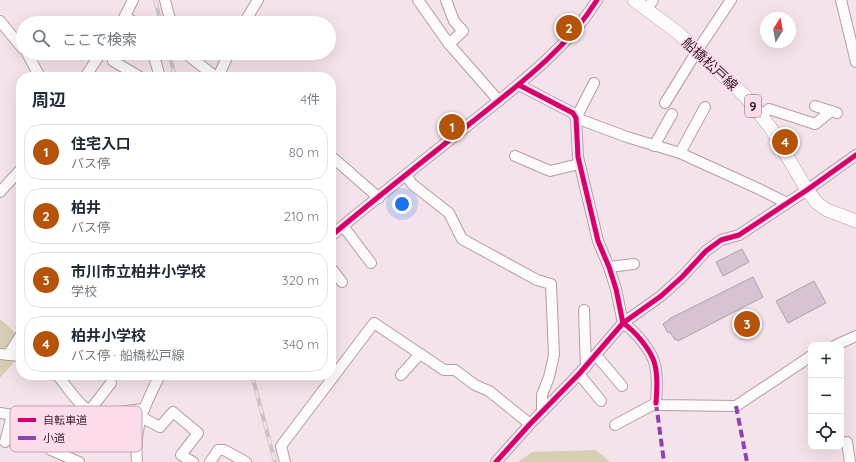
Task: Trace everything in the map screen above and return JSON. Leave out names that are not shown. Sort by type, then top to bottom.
[{"type":"main road","name":"船橋松戸線","points":[[634,0],[650,5],[746,97],[762,115],[778,138],[807,190],[817,203],[827,210],[856,221]]},
{"type":"street","points":[[125,16],[133,0]]},
{"type":"street","points":[[164,0],[169,16]]},
{"type":"street","points":[[248,16],[258,0]]},
{"type":"street","points":[[418,0],[449,44],[499,101]]},
{"type":"street","points":[[446,0],[454,21],[463,31],[449,44]]},
{"type":"street","points":[[336,232],[519,85],[561,46],[578,27],[597,0]]},
{"type":"street","points":[[665,103],[697,50],[731,0]]},
{"type":"street","points":[[840,0],[856,62]]},
{"type":"street","points":[[0,21],[16,40]]},
{"type":"street","points":[[31,60],[37,72]]},
{"type":"street","points":[[88,72],[96,60]]},
{"type":"street","points":[[155,60],[159,72]]},
{"type":"street","points":[[194,60],[210,72]]},
{"type":"street","points":[[220,72],[226,60]]},
{"type":"street","points":[[113,61],[132,72]]},
{"type":"street","points":[[576,118],[594,83]]},
{"type":"street","points":[[519,85],[573,113],[576,118],[579,164],[598,241],[616,289],[623,323],[630,328],[647,348],[655,364],[657,383],[656,403]]},
{"type":"street","points":[[762,115],[770,109],[816,124],[834,112],[816,106]]},
{"type":"street","points":[[680,153],[705,107]]},
{"type":"street","points":[[654,146],[672,114]]},
{"type":"street","points":[[576,118],[627,137],[680,153],[787,203]]},
{"type":"street","points":[[496,462],[596,355],[623,323],[661,296],[682,277],[706,251],[721,240],[739,235],[807,190],[856,155]]},
{"type":"street","points":[[515,156],[550,171],[579,164]]},
{"type":"street","points":[[336,160],[379,198]]},
{"type":"street","points":[[0,192],[16,175]]},
{"type":"street","points":[[406,175],[412,184],[449,213],[462,238],[537,280],[552,284],[554,355],[549,377],[542,395],[542,412]]},
{"type":"street","points":[[343,226],[370,263]]},
{"type":"street","points":[[608,267],[634,264]]},
{"type":"street","points":[[336,274],[342,282]]},
{"type":"street","points":[[584,310],[582,370],[602,401]]},
{"type":"street","points":[[336,367],[374,323],[444,370],[455,370],[475,385],[489,391],[530,424]]},
{"type":"street","points":[[843,342],[856,336]]},
{"type":"street","points":[[4,355],[16,341]]},
{"type":"street","points":[[401,375],[420,354]]},
{"type":"street","points":[[4,355],[16,356]]},
{"type":"street","points":[[596,355],[622,386]]},
{"type":"street","points":[[615,425],[656,403],[660,405],[736,406],[808,358]]},
{"type":"street","points":[[61,380],[83,406]]},
{"type":"street","points":[[158,380],[142,413],[160,427],[173,412],[198,433],[181,456],[193,462]]},
{"type":"street","points":[[285,462],[281,446],[327,380]]},
{"type":"street","points":[[93,406],[111,383]]},
{"type":"street","points":[[0,413],[10,415]]},
{"type":"street","points":[[5,442],[10,423]]},
{"type":"street","points":[[848,442],[850,462]]},
{"type":"street","points":[[210,462],[218,450],[224,450],[246,462]]},
{"type":"street","points":[[56,452],[79,462]]},
{"type":"street","points":[[136,452],[137,462]]},
{"type":"shaded area","points":[[0,319],[16,333],[16,341],[10,359],[14,362],[0,378]]},
{"type":"shaded area","points":[[596,450],[610,462],[518,462],[532,452]]},
{"type":"building","points":[[742,249],[749,262],[723,276],[716,262]]},
{"type":"building","points":[[753,277],[763,297],[678,341],[677,339],[675,340],[670,332],[668,333],[663,324],[669,319]]},
{"type":"building","points":[[814,281],[826,303],[788,323],[776,301]]},
{"type":"railway","points":[[155,0],[159,16]]},
{"type":"railway","points":[[171,60],[174,72]]},
{"type":"railway","points":[[253,380],[275,462]]},
{"type":"marked path","points":[[656,403],[664,462]]},
{"type":"marked path","points":[[736,406],[747,462]]},
{"type":"cycle path","points":[[336,232],[540,66],[571,35],[597,0]]},
{"type":"cycle path","points":[[519,85],[573,113],[576,118],[578,157],[598,241],[616,289],[623,323],[633,331],[642,342],[653,360],[657,379],[656,403]]},
{"type":"cycle path","points":[[496,462],[530,424],[579,374],[623,323],[661,296],[682,277],[706,251],[721,240],[739,235],[807,190],[856,155]]},
{"type":"place","name":"柏井","points":[[569,28]]},
{"type":"place","name":"住宅入口","points":[[452,127]]},
{"type":"place","name":"柏井小学校","points":[[785,142]]},
{"type":"place","name":"市川市立柏井小学校","points":[[747,324]]}]
